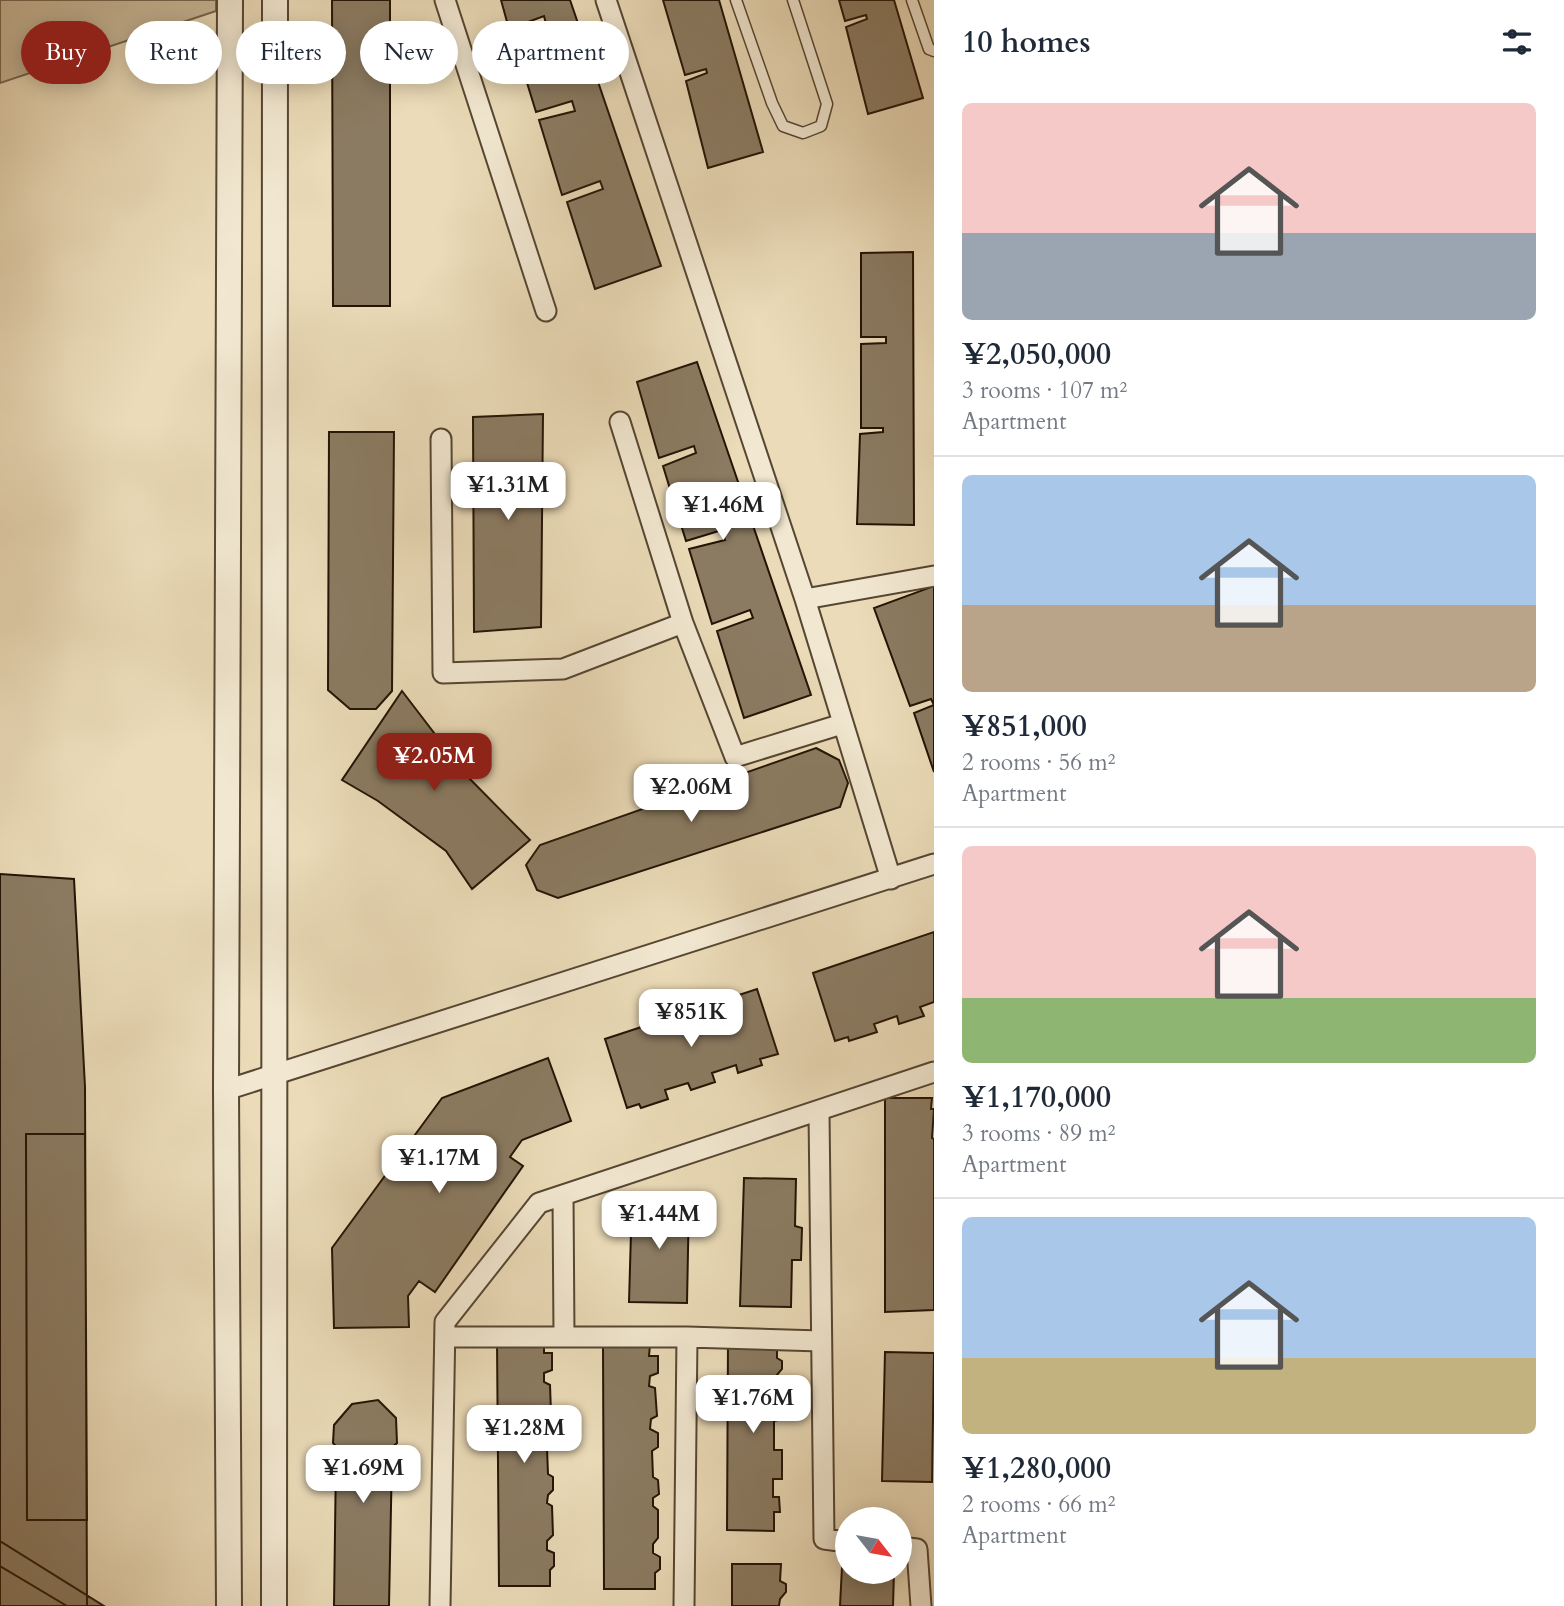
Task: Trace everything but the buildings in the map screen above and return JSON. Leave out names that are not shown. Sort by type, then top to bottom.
[{"type":"street","points":[[229,1606],[226,1090],[230,0]]},
{"type":"street","points":[[274,1606],[275,0]]},
{"type":"street","points":[[445,0],[546,311]]},
{"type":"street","points":[[606,0],[804,599],[891,878]]},
{"type":"street","points":[[620,422],[683,623],[735,757],[842,724]]},
{"type":"street","points":[[441,439],[443,673],[564,670],[683,623]]},
{"type":"street","points":[[804,599],[934,576]]},
{"type":"street","points":[[226,1090],[934,864]]},
{"type":"street","points":[[440,1606],[445,1322],[539,1203],[934,1072]]},
{"type":"street","points":[[819,1112],[824,1539],[835,1540]]},
{"type":"street","points":[[563,1195],[565,1336]]},
{"type":"street","points":[[444,1337],[687,1337],[821,1342]]},
{"type":"street","points":[[684,1606],[687,1337]]},
{"type":"street","points":[[912,1548],[917,1549],[920,1606]]},
{"type":"lane","points":[[736,0],[777,115],[783,126],[803,133],[821,126],[827,104],[793,0]]},
{"type":"lane","points":[[912,0],[929,49],[934,51]]},
{"type":"shaded area","points":[[0,0],[216,0],[216,11],[186,21],[125,21],[125,41],[111,46],[111,21],[21,21],[21,76],[0,83]]}]
